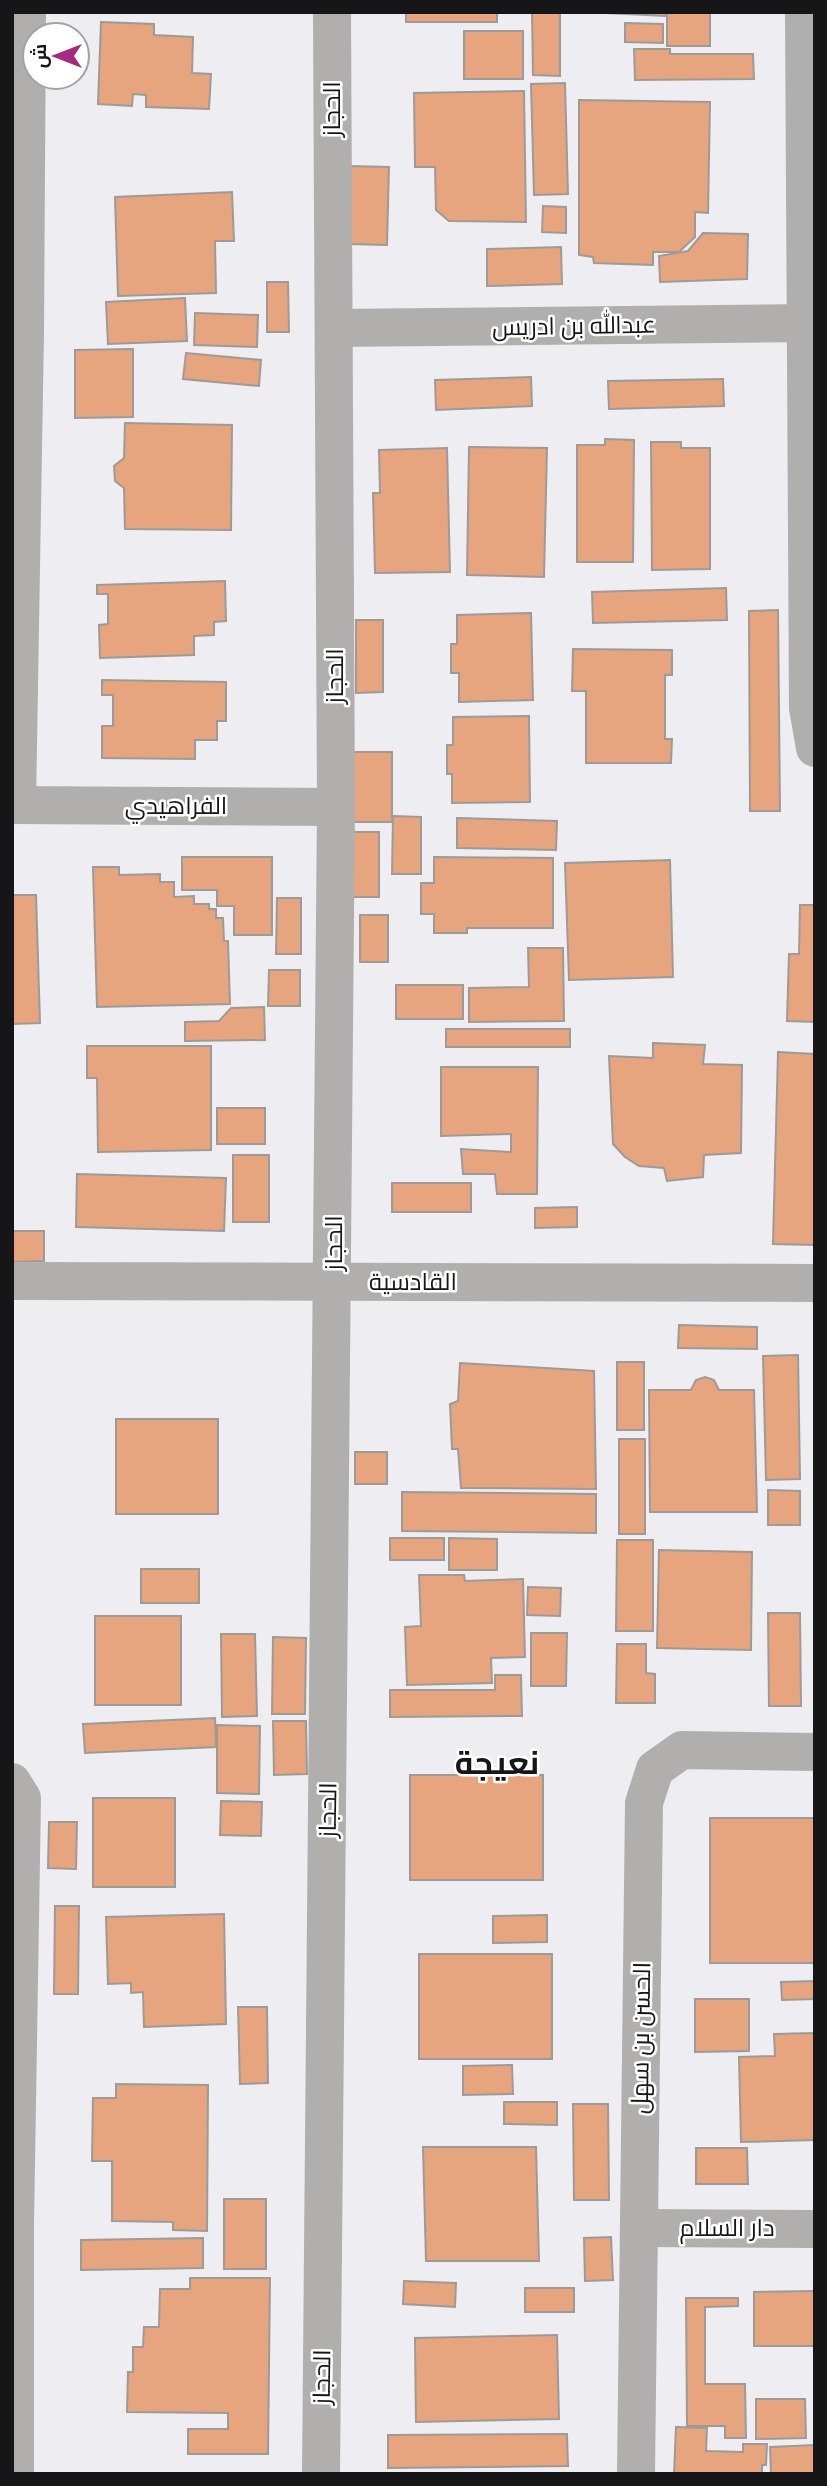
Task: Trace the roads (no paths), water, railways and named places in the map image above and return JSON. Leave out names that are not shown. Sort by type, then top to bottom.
[{"type":"street","name":"الفراهيدي","points":[[27,12],[19,332],[15,805],[336,807]]},
{"type":"street","name":"الحجاز","points":[[321,2474],[336,807],[332,12]]},
{"type":"street","points":[[804,12],[810,323],[808,708],[815,748]]},
{"type":"street","name":"عبدالله بن ادريس","points":[[334,328],[810,323]]},
{"type":"street","name":"القادسية","points":[[12,1281],[815,1283]]},
{"type":"street","name":"الحسن بن سهل","points":[[636,2474],[644,1803],[655,1769],[682,1750],[815,1752]]},
{"type":"street","points":[[12,1782],[22,1798],[14,2225],[15,2474]]},
{"type":"street","name":"دار السلام","points":[[639,2228],[815,2229]]},
{"type":"district","name":"نعيجة","points":[[497,1763]]}]
